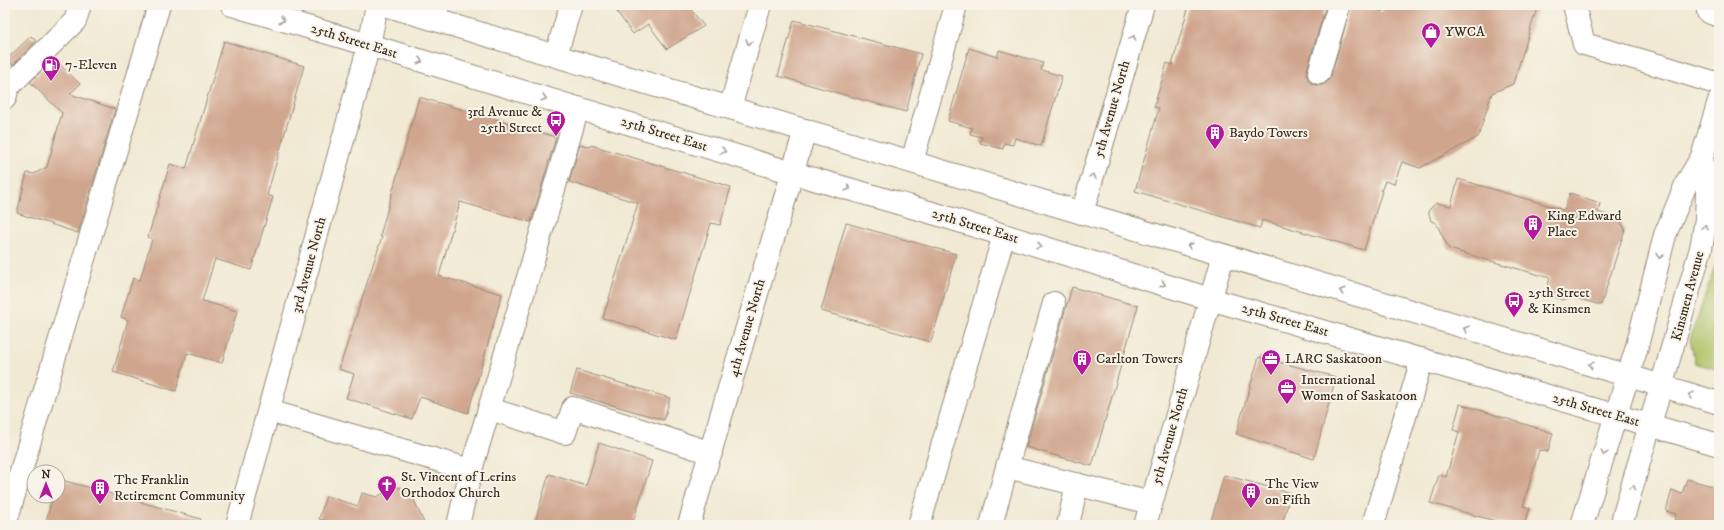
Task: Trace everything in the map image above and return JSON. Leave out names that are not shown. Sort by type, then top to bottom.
[{"type":"main road","points":[[5,98],[8,87],[75,21],[80,5]]},
{"type":"main road","points":[[5,525],[159,5]]},
{"type":"main road","name":"25th Street East","points":[[232,5],[1004,235],[1210,299],[1719,445]]},
{"type":"main road","name":"3rd Avenue North","points":[[237,525],[369,45],[377,5]]},
{"type":"main road","points":[[385,5],[436,12],[556,55],[1223,256],[1719,403]]},
{"type":"main road","points":[[556,55],[571,5]]},
{"type":"main road","points":[[730,108],[760,5]]},
{"type":"main road","points":[[912,162],[956,5]]},
{"type":"main road","name":"5th Avenue North","points":[[1082,213],[1143,5]]},
{"type":"main road","points":[[1319,73],[1339,5]]},
{"type":"main road","points":[[1574,5],[1584,44],[1658,64],[1719,84]]},
{"type":"main road","points":[[1710,5],[1708,12],[1719,16]]},
{"type":"main road","name":"Kinsmen Avenue","points":[[1582,525],[1628,376],[1665,235],[1687,182],[1702,157],[1719,101]]},
{"type":"main road","points":[[458,525],[471,470],[578,108]]},
{"type":"main road","name":"4th Avenue North","points":[[690,525],[805,130]]},
{"type":"main road","name":"Kinsmen Avenue","points":[[1621,525],[1651,426],[1701,248],[1706,220],[1707,191],[1702,157]]},
{"type":"main road","points":[[918,525],[1004,235]]},
{"type":"main road","name":"5th Avenue North","points":[[1145,525],[1223,256]]},
{"type":"main road","points":[[991,525],[1054,303]]},
{"type":"main road","points":[[1373,525],[1422,359]]},
{"type":"main road","points":[[490,409],[565,433],[573,408],[710,453]]},
{"type":"main road","points":[[269,411],[471,470]]},
{"type":"main road","points":[[1007,467],[1151,503]]},
{"type":"main road","points":[[1068,525],[1078,484]]},
{"type":"green space","points":[[1719,248],[1719,370],[1695,363],[1690,339],[1717,260]]},
{"type":"building","points":[[612,5],[687,5],[704,26],[667,49],[648,24],[633,34]]},
{"type":"building","points":[[1189,5],[1326,5],[1307,70],[1307,76],[1310,82],[1315,85],[1322,85],[1331,77],[1351,5],[1357,5],[1382,12],[1384,5],[1538,5],[1513,84],[1492,93],[1478,137],[1420,168],[1402,162],[1394,184],[1385,181],[1382,189],[1380,190],[1382,191],[1364,250],[1262,220],[1260,228],[1135,191],[1159,108],[1154,107],[1167,63],[1172,65]]},
{"type":"building","points":[[794,20],[921,54],[906,112],[778,76]]},
{"type":"building","points":[[31,36],[36,41],[13,65],[7,59]]},
{"type":"building","points":[[224,41],[304,66],[267,195],[273,197],[251,270],[215,259],[202,301],[237,311],[222,363],[187,353],[176,391],[113,372],[128,320],[121,317],[133,278],[140,280],[152,239],[148,237],[170,164],[186,169]]},
{"type":"building","points":[[969,48],[997,57],[999,50],[1043,63],[1041,70],[1062,76],[1041,146],[1015,138],[1013,145],[1004,143],[1003,149],[980,143],[982,137],[970,134],[972,128],[948,121]]},
{"type":"building","points":[[54,59],[80,84],[70,94],[115,109],[78,233],[17,213],[27,173],[34,174],[47,167],[62,113],[30,82]]},
{"type":"building","points":[[419,97],[556,137],[531,222],[460,202],[439,276],[502,294],[468,413],[420,397],[412,419],[346,398],[354,374],[339,369],[382,237],[380,236]]},
{"type":"building","points":[[580,144],[590,147],[591,145],[731,187],[720,225],[711,223],[676,340],[603,318],[638,203],[569,182]]},
{"type":"building","name":"King Edward Place","points":[[1458,179],[1564,210],[1570,193],[1600,203],[1598,212],[1619,219],[1625,229],[1601,305],[1572,297],[1562,300],[1545,293],[1550,278],[1449,249],[1436,223],[1431,221],[1428,211],[1436,203],[1451,206]]},
{"type":"building","points":[[846,223],[956,254],[931,342],[821,311]]},
{"type":"building","name":"Carlton Towers","points":[[1072,287],[1138,306],[1092,466],[1026,447]]},
{"type":"building","name":"International Women of Saskatoon","points":[[1259,357],[1336,377],[1314,459],[1236,434]]},
{"type":"building","points":[[577,370],[670,398],[664,420],[570,393]]},
{"type":"building","points":[[1460,404],[1553,433],[1548,452],[1539,450],[1523,506],[1530,508],[1524,525],[1510,525],[1430,503],[1439,475],[1446,477],[1459,432],[1453,430]]},
{"type":"building","points":[[599,443],[652,461],[632,525],[534,525],[549,474],[586,486]]},
{"type":"building","name":"The View on Fifth","points":[[1224,475],[1291,493],[1282,525],[1210,525]]},
{"type":"building","points":[[1687,479],[1719,488],[1719,525],[1673,525],[1676,514],[1666,511],[1672,490],[1682,494]]},
{"type":"building","name":"The Franklin Retirement Community","points":[[66,481],[201,519],[200,525],[45,525],[51,504],[66,504]]},
{"type":"building","name":"St. Vincent of Lerins Orthodox Church","points":[[395,486],[410,491],[425,525],[340,525],[319,519],[326,496],[358,506],[362,493],[377,497]]},
{"type":"place","name":"YWCA","points":[[1431,49]]},
{"type":"place","name":"7-Eleven","points":[[51,82]]},
{"type":"place","name":"3rd Avenue & 25th Street","points":[[556,137]]},
{"type":"place","name":"Baydo Towers","points":[[1215,150]]},
{"type":"place","name":"King Edward Place","points":[[1533,241]]},
{"type":"place","name":"25th Street & Kinsmen","points":[[1514,318]]},
{"type":"place","name":"Carlton Towers","points":[[1082,376]]},
{"type":"place","name":"LARC Saskatoon","points":[[1271,376]]},
{"type":"place","name":"International Women of Saskatoon","points":[[1287,405]]},
{"type":"place","name":"St. Vincent of Lerins Orthodox Church","points":[[387,502]]},
{"type":"place","name":"The Franklin Retirement Community","points":[[100,505]]},
{"type":"place","name":"The View on Fifth","points":[[1251,509]]}]
